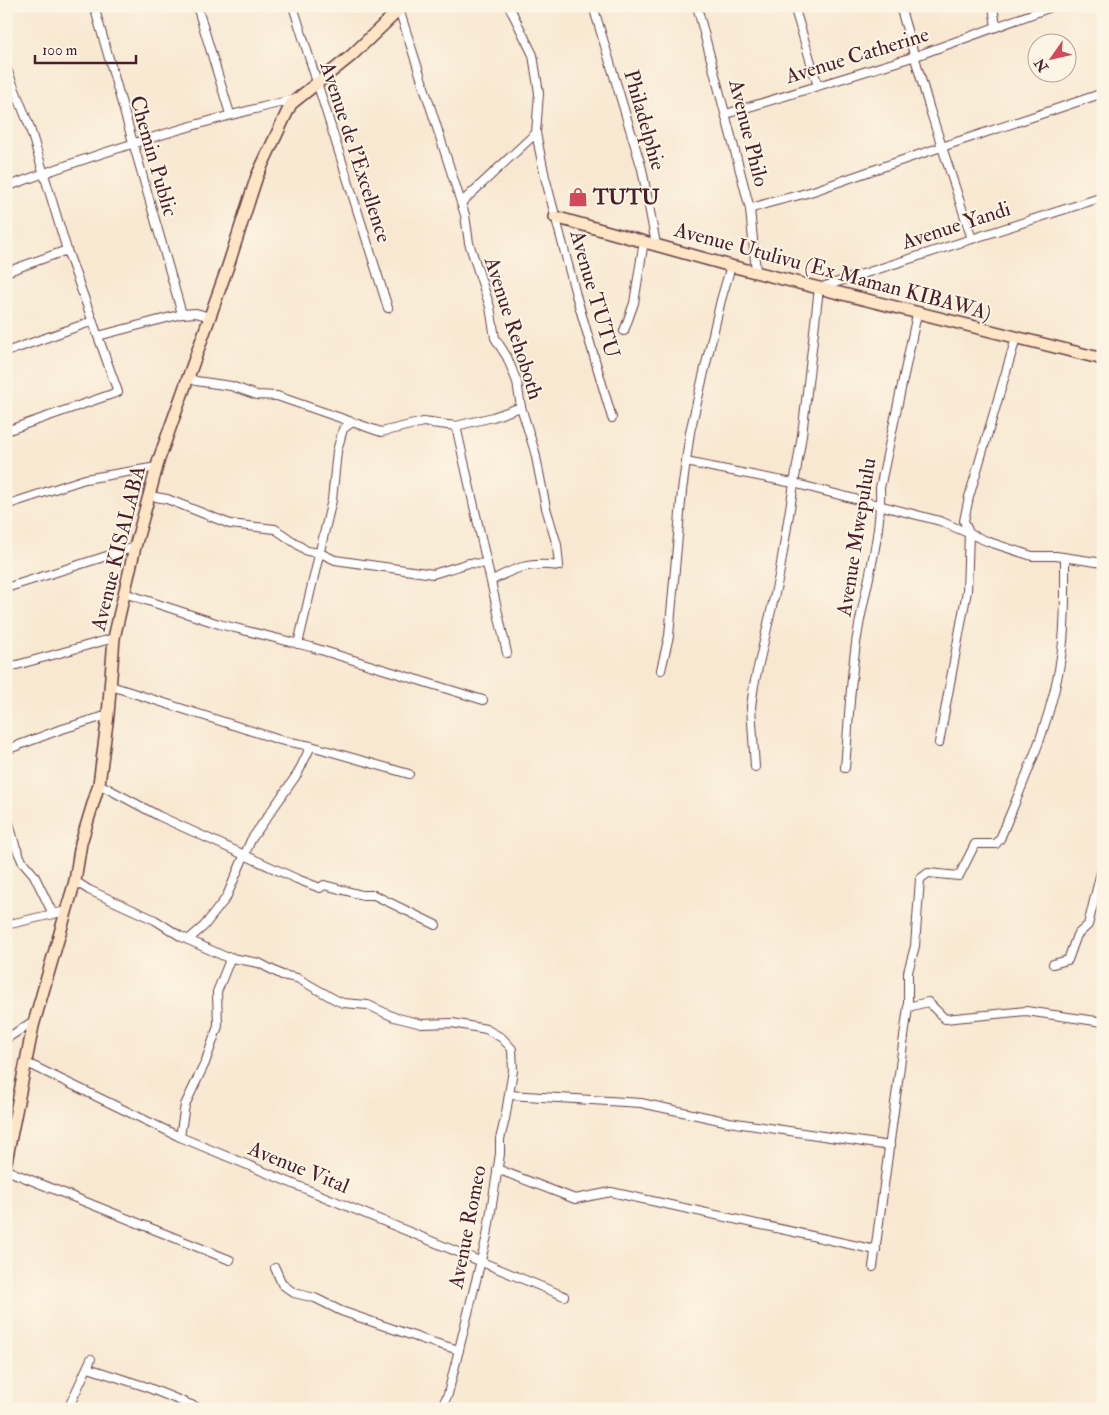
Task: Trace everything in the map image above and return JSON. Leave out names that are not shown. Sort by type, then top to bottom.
[{"type":"street","name":"Chemin Public","points":[[94,6],[131,143],[182,314]]},
{"type":"street","points":[[197,6],[230,114]]},
{"type":"street","name":"Avenue de l'Excellence","points":[[293,6],[388,308]]},
{"type":"street","name":"Avenue TUTU","points":[[509,6],[533,55],[539,93],[536,133],[555,217],[612,418]]},
{"type":"street","name":"Philadelphie","points":[[593,6],[642,169],[656,244]]},
{"type":"street","name":"Avenue Philo","points":[[697,6],[750,209],[756,271]]},
{"type":"street","points":[[794,6],[818,86]]},
{"type":"street","points":[[900,6],[941,145],[972,239]]},
{"type":"street","points":[[993,6],[996,27]]},
{"type":"street","name":"Avenue Catherine","points":[[726,114],[915,56],[1054,6]]},
{"type":"street","name":"Avenue KISALABA","points":[[6,1162],[35,1020],[75,881],[81,843],[99,784],[111,686],[114,638],[135,547],[157,467],[257,176],[291,104],[351,56],[400,7]]},
{"type":"street","name":"Avenue Rehoboth","points":[[400,7],[461,203],[474,261],[490,307],[495,338],[514,371],[521,407],[535,452],[546,508],[554,533],[559,566],[539,563],[514,569],[491,582]]},
{"type":"street","points":[[6,67],[9,85],[29,125],[67,250],[118,392],[6,431]]},
{"type":"street","points":[[750,209],[768,201],[817,190],[941,145],[997,129],[1103,93]]},
{"type":"street","points":[[6,187],[131,143],[230,114],[298,98]]},
{"type":"street","points":[[461,203],[536,133]]},
{"type":"street","name":"Avenue Yandi","points":[[819,288],[1103,197]]},
{"type":"street","name":"Avenue Utulivu (Ex Maman KIBAWA)","points":[[555,217],[731,266],[1103,359]]},
{"type":"street","points":[[624,331],[634,303],[644,241]]},
{"type":"street","points":[[6,272],[67,250]]},
{"type":"street","points":[[661,670],[670,636],[690,432],[720,300],[731,266]]},
{"type":"street","points":[[755,767],[751,707],[754,685],[779,576],[802,435],[819,288]]},
{"type":"street","points":[[98,336],[182,314],[196,313],[210,317]]},
{"type":"street","name":"Avenue Mwepululu","points":[[845,768],[858,633],[881,506],[880,488],[917,314]]},
{"type":"street","points":[[6,352],[93,321]]},
{"type":"street","points":[[939,743],[967,591],[969,533],[964,521],[968,498],[1016,338]]},
{"type":"street","points":[[189,378],[196,381],[231,386],[257,395],[277,396],[381,432],[423,422],[456,426],[493,417],[521,407]]},
{"type":"street","points":[[298,644],[332,500],[337,452],[343,429],[351,423]]},
{"type":"street","points":[[456,426],[507,653]]},
{"type":"street","points":[[686,462],[793,483],[940,520],[1006,549],[1032,556],[1056,556],[1103,563]]},
{"type":"street","points":[[6,505],[85,479],[157,467]]},
{"type":"street","points":[[150,496],[168,499],[230,524],[275,529],[306,551],[320,553],[335,560],[433,574],[469,563],[487,564]]},
{"type":"street","points":[[6,588],[135,547]]},
{"type":"street","points":[[873,1267],[908,1006],[908,972],[915,946],[920,879],[928,873],[959,876],[976,844],[996,844],[1000,839],[1040,739],[1055,689],[1062,651],[1065,558]]},
{"type":"street","points":[[124,593],[219,624],[298,644],[483,700]]},
{"type":"street","points":[[6,668],[114,638]]},
{"type":"street","points":[[111,686],[280,740],[311,746],[409,774]]},
{"type":"street","points":[[6,750],[59,730],[108,715]]},
{"type":"street","points":[[188,940],[204,926],[226,898],[257,831],[298,773],[311,746]]},
{"type":"street","points":[[99,784],[159,816],[320,888],[324,885],[362,895],[374,896],[436,924]]},
{"type":"street","points":[[6,812],[9,831],[22,861],[34,875],[53,914]]},
{"type":"street","points":[[1053,964],[1068,960],[1077,935],[1088,925],[1103,864]]},
{"type":"street","points":[[75,881],[89,890],[155,920],[188,940],[231,957],[217,992],[218,1026],[205,1063],[185,1105],[180,1137]]},
{"type":"street","points":[[6,925],[66,911]]},
{"type":"street","name":"Avenue Romeo","points":[[231,957],[259,963],[282,975],[297,978],[343,1003],[368,1005],[394,1017],[422,1024],[452,1023],[486,1029],[502,1038],[512,1049],[513,1070],[480,1260],[448,1394],[441,1409]]},
{"type":"street","points":[[908,1006],[928,1002],[945,1019],[1026,1011],[1103,1022]]},
{"type":"street","points":[[6,1039],[35,1020]]},
{"type":"street","name":"Avenue Vital","points":[[25,1062],[180,1137],[564,1296]]},
{"type":"street","points":[[509,1095],[641,1103],[729,1122],[890,1146]]},
{"type":"street","points":[[497,1169],[575,1199],[611,1192],[876,1250]]},
{"type":"street","points":[[6,1170],[230,1260]]},
{"type":"street","points":[[275,1268],[282,1284],[294,1293],[315,1298],[341,1311],[459,1350]]},
{"type":"street","points":[[68,1409],[91,1360]]},
{"type":"street","points":[[88,1368],[144,1386],[201,1409]]},
{"type":"place","name":"TUTU","points":[[578,197]]}]
